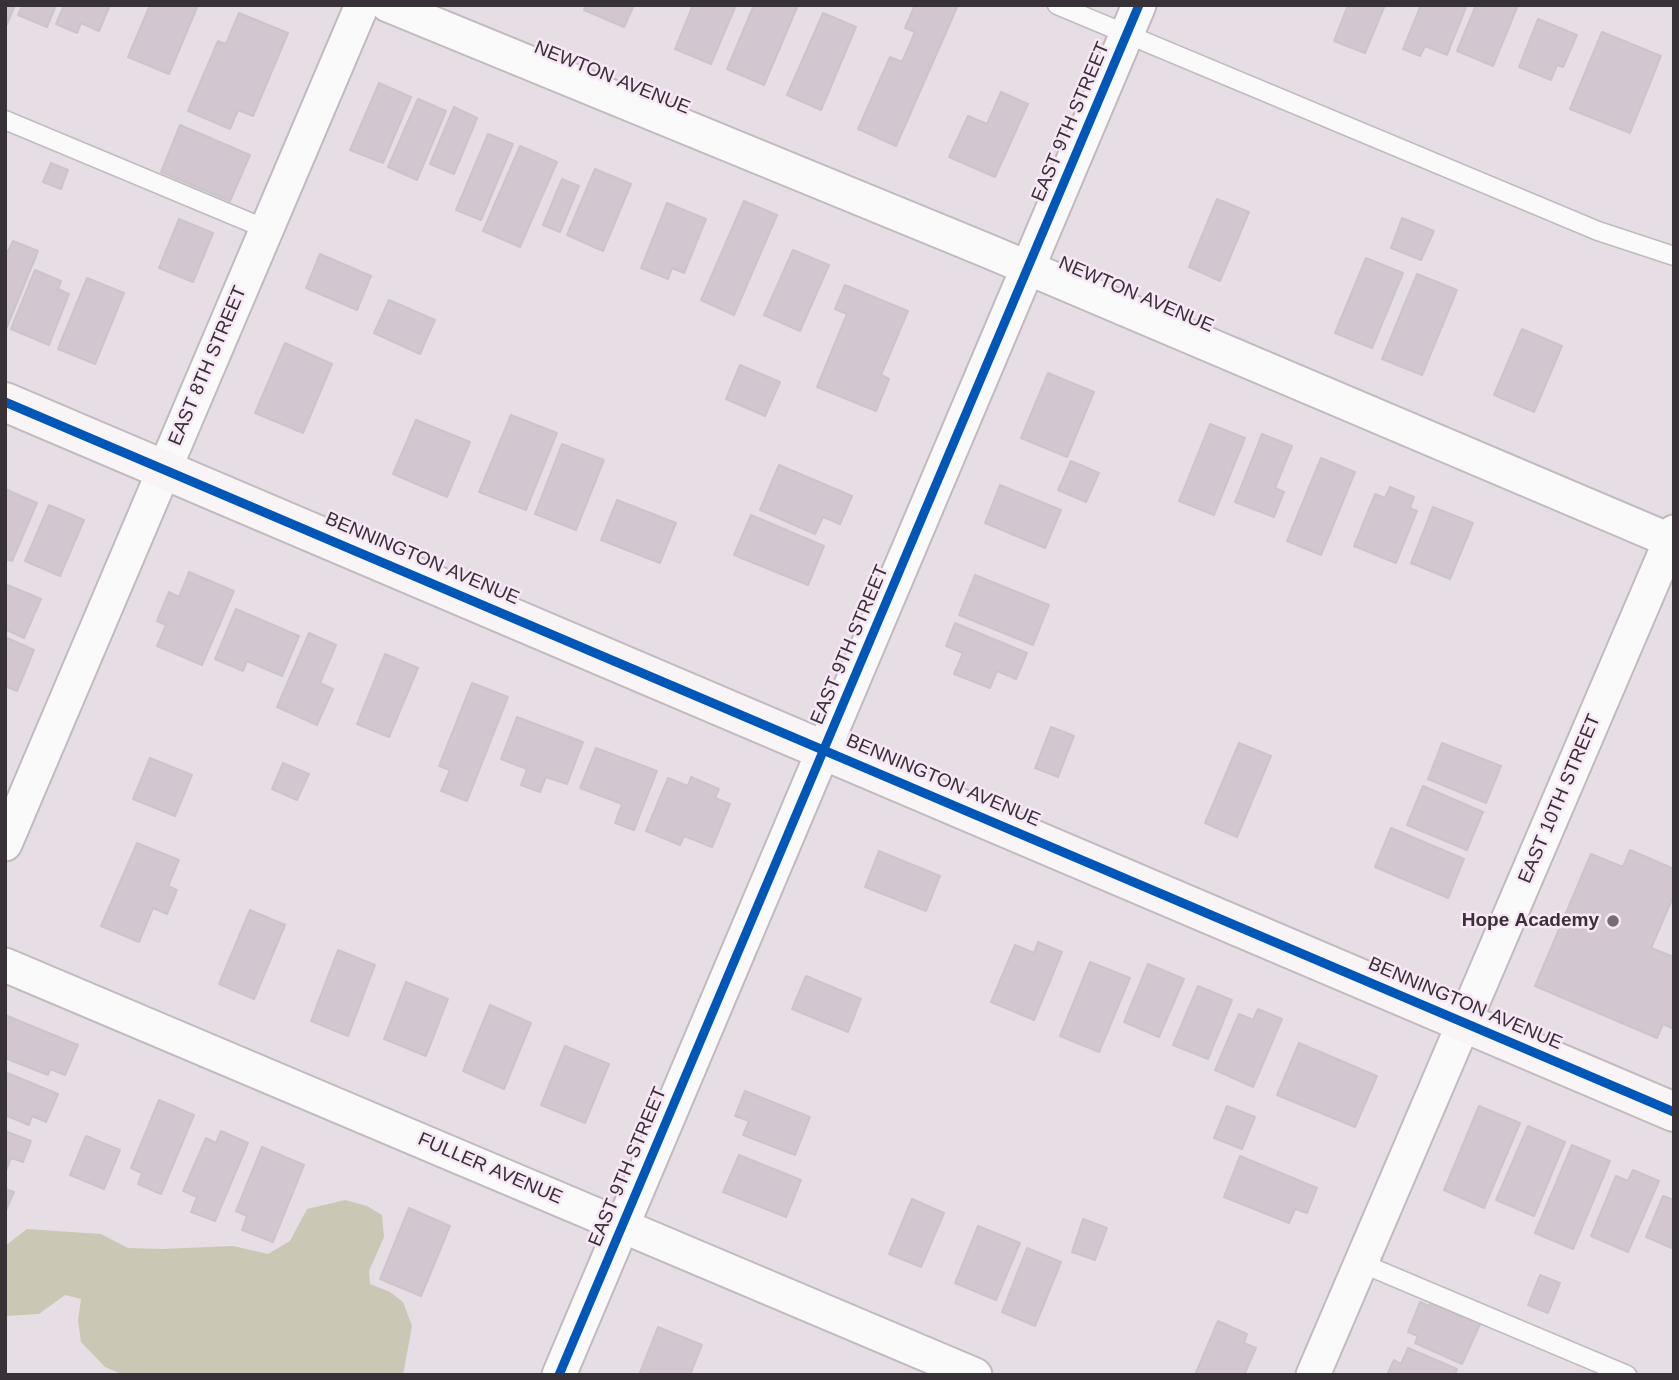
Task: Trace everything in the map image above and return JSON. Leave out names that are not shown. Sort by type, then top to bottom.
[{"type":"street","name":"EAST 8TH STREET","points":[[5,844],[362,5]]},
{"type":"street","name":"NEWTON AVENUE","points":[[388,5],[1673,538]]},
{"type":"street","name":"EAST 9TH STREET","points":[[559,1375],[1133,20]]},
{"type":"street","name":"BENNINGTON AVENUE","points":[[5,402],[1674,1112]]},
{"type":"street","name":"EAST 10TH STREET","points":[[1313,1375],[1673,538]]},
{"type":"street","name":"FULLER AVENUE","points":[[5,965],[975,1375]]},
{"type":"lane","points":[[1057,5],[1133,20],[1598,231],[1674,256]]},
{"type":"lane","points":[[5,120],[266,229]]},
{"type":"lane","points":[[1361,1263],[1627,1375]]},
{"type":"shaded area","points":[[345,1200],[367,1206],[382,1215],[384,1237],[369,1271],[370,1284],[390,1292],[403,1302],[412,1326],[403,1375],[124,1375],[105,1367],[81,1342],[78,1320],[81,1299],[65,1295],[39,1314],[5,1316],[5,1246],[27,1229],[101,1234],[128,1248],[233,1246],[268,1254],[290,1241],[307,1209]]},
{"type":"building","points":[[5,5],[15,5],[7,24],[5,24]]},
{"type":"building","points":[[23,5],[56,5],[47,27],[18,15]]},
{"type":"building","points":[[64,5],[110,5],[99,31],[81,23],[77,33],[56,24]]},
{"type":"building","points":[[150,5],[198,5],[169,74],[128,57]]},
{"type":"building","points":[[586,5],[634,5],[624,27],[584,10]]},
{"type":"building","points":[[693,5],[736,5],[711,64],[675,49]]},
{"type":"building","points":[[754,5],[798,5],[764,85],[727,69]]},
{"type":"building","points":[[915,5],[958,5],[896,146],[858,129],[890,57],[902,62],[915,32],[905,28]]},
{"type":"building","points":[[1348,5],[1385,5],[1365,53],[1334,41]]},
{"type":"building","points":[[1421,5],[1467,5],[1447,55],[1425,46],[1420,56],[1403,49]]},
{"type":"building","points":[[1476,5],[1518,5],[1493,66],[1457,51]]},
{"type":"building","points":[[239,13],[288,33],[253,116],[238,110],[230,129],[188,111],[218,41],[226,44]]},
{"type":"building","points":[[823,13],[856,27],[821,110],[787,95]]},
{"type":"building","points":[[1538,19],[1577,35],[1563,67],[1557,65],[1551,80],[1519,67]]},
{"type":"building","points":[[1602,32],[1661,56],[1630,133],[1570,109]]},
{"type":"building","points":[[379,83],[411,97],[383,163],[350,150]]},
{"type":"building","points":[[1001,92],[1028,104],[995,177],[949,157],[968,116],[987,124]]},
{"type":"building","points":[[418,99],[446,111],[417,180],[388,167]]},
{"type":"building","points":[[454,107],[477,118],[454,174],[430,164]]},
{"type":"building","points":[[180,125],[250,155],[230,201],[161,172]]},
{"type":"building","points":[[488,134],[513,144],[481,220],[456,210]]},
{"type":"building","points":[[520,146],[557,162],[520,247],[483,231]]},
{"type":"building","points":[[51,163],[68,170],[61,189],[43,182]]},
{"type":"building","points":[[595,169],[631,184],[603,251],[567,235]]},
{"type":"building","points":[[562,179],[579,186],[560,232],[543,225]]},
{"type":"building","points":[[1217,199],[1249,212],[1220,281],[1189,267]]},
{"type":"building","points":[[744,201],[777,215],[734,315],[701,300]]},
{"type":"building","points":[[667,203],[706,219],[684,273],[672,268],[668,279],[641,268]]},
{"type":"building","points":[[1402,218],[1434,231],[1421,260],[1391,248]]},
{"type":"building","points":[[179,219],[213,233],[193,282],[159,268]]},
{"type":"building","points":[[13,241],[38,251],[6,329],[5,250],[8,251]]},
{"type":"building","points":[[793,250],[829,265],[800,331],[764,315]]},
{"type":"building","points":[[320,254],[371,276],[357,310],[306,288]]},
{"type":"building","points":[[1366,258],[1403,273],[1372,348],[1335,333]]},
{"type":"building","points":[[35,270],[61,281],[58,289],[69,294],[49,345],[11,329]]},
{"type":"building","points":[[1417,274],[1457,290],[1422,375],[1382,359]]},
{"type":"building","points":[[87,278],[124,293],[95,364],[58,349]]},
{"type":"building","points":[[845,285],[908,311],[881,375],[889,379],[876,411],[817,387],[847,314],[835,309]]},
{"type":"building","points":[[389,300],[435,320],[420,354],[374,333]]},
{"type":"building","points":[[1522,329],[1562,346],[1534,412],[1494,395]]},
{"type":"building","points":[[285,343],[332,364],[303,433],[255,413]]},
{"type":"building","points":[[740,365],[780,382],[765,416],[726,399]]},
{"type":"building","points":[[1048,373],[1094,392],[1067,457],[1021,438]]},
{"type":"building","points":[[511,415],[557,433],[526,510],[479,492]]},
{"type":"building","points":[[416,420],[470,442],[447,497],[393,474]]},
{"type":"building","points":[[1210,424],[1245,438],[1214,515],[1179,501]]},
{"type":"building","points":[[1262,434],[1292,446],[1275,488],[1284,492],[1274,517],[1235,502]]},
{"type":"building","points":[[562,444],[604,460],[576,530],[535,514]]},
{"type":"building","points":[[1321,458],[1355,472],[1321,555],[1287,541]]},
{"type":"building","points":[[1071,461],[1099,473],[1086,502],[1058,490]]},
{"type":"building","points":[[779,465],[852,496],[840,524],[823,517],[815,534],[760,510]]},
{"type":"building","points":[[1000,485],[1061,510],[1045,548],[985,523]]},
{"type":"building","points":[[1390,487],[1414,497],[1410,508],[1417,511],[1396,563],[1354,546],[1375,494],[1385,498]]},
{"type":"building","points":[[5,489],[37,503],[12,561],[5,559]]},
{"type":"building","points":[[617,500],[676,523],[660,563],[601,540]]},
{"type":"building","points":[[49,505],[84,520],[60,576],[25,561]]},
{"type":"building","points":[[1433,507],[1473,523],[1450,579],[1411,563]]},
{"type":"building","points":[[751,515],[824,546],[808,585],[734,555]]},
{"type":"building","points":[[189,572],[234,591],[202,665],[157,646],[166,625],[157,621],[169,592],[179,597]]},
{"type":"building","points":[[975,575],[1049,605],[1033,645],[959,615]]},
{"type":"building","points":[[5,584],[41,599],[24,638],[5,629]]},
{"type":"building","points":[[236,609],[299,636],[282,676],[247,661],[243,671],[215,659]]},
{"type":"building","points":[[955,623],[1027,653],[1016,679],[997,671],[990,688],[954,674],[963,653],[946,646]]},
{"type":"building","points":[[309,633],[336,645],[320,683],[333,689],[317,725],[277,707]]},
{"type":"building","points":[[5,637],[34,650],[17,691],[5,686]]},
{"type":"building","points":[[385,654],[418,668],[389,737],[357,724]]},
{"type":"building","points":[[472,683],[508,697],[467,801],[441,791],[450,770],[439,766]]},
{"type":"building","points":[[517,717],[583,742],[567,784],[546,777],[540,792],[521,785],[527,769],[501,759]]},
{"type":"building","points":[[1051,727],[1074,736],[1058,777],[1035,768]]},
{"type":"building","points":[[1239,743],[1271,756],[1237,837],[1205,823]]},
{"type":"building","points":[[1442,743],[1501,766],[1486,803],[1428,779]]},
{"type":"building","points":[[596,748],[657,771],[634,830],[615,823],[622,804],[580,788]]},
{"type":"building","points":[[150,758],[192,775],[175,816],[133,799]]},
{"type":"building","points":[[283,763],[309,774],[297,800],[272,789]]},
{"type":"building","points":[[691,777],[719,789],[715,798],[730,804],[712,847],[684,836],[680,845],[646,831],[668,778],[688,786]]},
{"type":"building","points":[[1423,786],[1483,812],[1467,850],[1407,825]]},
{"type":"building","points":[[1391,828],[1464,859],[1448,898],[1375,867]]},
{"type":"building","points":[[137,843],[179,860],[168,886],[177,890],[167,914],[153,908],[139,942],[101,926]]},
{"type":"building","name":"Hope Academy","points":[[1630,850],[1674,869],[1674,895],[1651,948],[1674,957],[1674,1029],[1663,1024],[1657,1038],[1535,986],[1591,854],[1623,867]]},
{"type":"building","points":[[879,851],[940,876],[926,911],[865,887]]},
{"type":"building","points":[[250,910],[285,925],[254,999],[219,984]]},
{"type":"building","points":[[1038,942],[1062,952],[1034,1020],[991,1002],[1015,945],[1034,953]]},
{"type":"building","points":[[338,950],[375,965],[348,1036],[311,1021]]},
{"type":"building","points":[[1090,962],[1130,978],[1099,1052],[1060,1036]]},
{"type":"building","points":[[1148,964],[1184,979],[1159,1037],[1124,1022]]},
{"type":"building","points":[[806,976],[861,999],[848,1032],[792,1009]]},
{"type":"building","points":[[406,982],[448,999],[426,1056],[384,1039]]},
{"type":"building","points":[[1198,986],[1232,1000],[1208,1059],[1173,1045]]},
{"type":"building","points":[[490,1005],[531,1023],[504,1089],[463,1071]]},
{"type":"building","points":[[1258,1009],[1282,1019],[1253,1087],[1215,1070],[1239,1014],[1253,1020]]},
{"type":"building","points":[[5,1015],[78,1045],[65,1075],[50,1069],[48,1075],[5,1058]]},
{"type":"building","points":[[1299,1043],[1377,1076],[1355,1127],[1277,1095]]},
{"type":"building","points":[[565,1046],[609,1064],[585,1123],[541,1105]]},
{"type":"building","points":[[5,1072],[58,1094],[46,1122],[32,1116],[29,1125],[5,1115]]},
{"type":"building","points":[[745,1091],[810,1117],[795,1155],[743,1135],[749,1121],[735,1116]]},
{"type":"building","points":[[159,1100],[194,1115],[161,1194],[138,1184],[142,1173],[131,1168]]},
{"type":"building","points":[[1227,1106],[1255,1117],[1242,1149],[1214,1138]]},
{"type":"building","points":[[1479,1106],[1520,1123],[1484,1208],[1444,1190]]},
{"type":"building","points":[[1528,1126],[1565,1142],[1534,1216],[1496,1200]]},
{"type":"building","points":[[5,1131],[31,1141],[23,1162],[11,1158],[5,1173]]},
{"type":"building","points":[[221,1131],[248,1143],[215,1221],[191,1212],[197,1197],[183,1191],[206,1138],[216,1143]]},
{"type":"building","points":[[86,1136],[120,1150],[104,1189],[70,1175]]},
{"type":"building","points":[[1572,1145],[1610,1161],[1573,1249],[1535,1233]]},
{"type":"building","points":[[262,1147],[304,1165],[273,1242],[242,1230],[247,1216],[236,1211]]},
{"type":"building","points":[[739,1155],[801,1180],[786,1217],[723,1192]]},
{"type":"building","points":[[1240,1156],[1317,1188],[1307,1213],[1295,1209],[1289,1223],[1224,1197]]},
{"type":"building","points":[[1633,1170],[1659,1181],[1628,1252],[1591,1236],[1616,1176],[1628,1181]]},
{"type":"building","points":[[5,1189],[14,1192],[5,1212]]},
{"type":"building","points":[[1663,1196],[1674,1200],[1674,1249],[1646,1237]]},
{"type":"building","points":[[912,1199],[944,1213],[921,1267],[889,1254]]},
{"type":"building","points":[[409,1208],[450,1226],[421,1296],[380,1279]]},
{"type":"building","points":[[1083,1219],[1107,1228],[1095,1260],[1072,1252]]},
{"type":"building","points":[[978,1226],[1020,1243],[996,1300],[955,1283]]},
{"type":"building","points":[[1027,1248],[1061,1262],[1035,1326],[1002,1312]]},
{"type":"building","points":[[1540,1275],[1560,1283],[1548,1313],[1528,1305]]},
{"type":"building","points":[[1432,1300],[1481,1322],[1462,1364],[1415,1343],[1418,1336],[1408,1332],[1420,1302],[1429,1306]]},
{"type":"building","points":[[1218,1321],[1247,1334],[1244,1343],[1256,1348],[1244,1375],[1195,1375]]},
{"type":"building","points":[[658,1327],[702,1345],[690,1375],[639,1375]]},
{"type":"building","points":[[1408,1348],[1457,1369],[1455,1375],[1387,1375],[1394,1360],[1401,1364]]},
{"type":"cycle path","points":[[559,1375],[1139,5]]},
{"type":"cycle path","points":[[5,402],[1674,1112]]},
{"type":"place","name":"Hope Academy","points":[[1613,921]]}]
